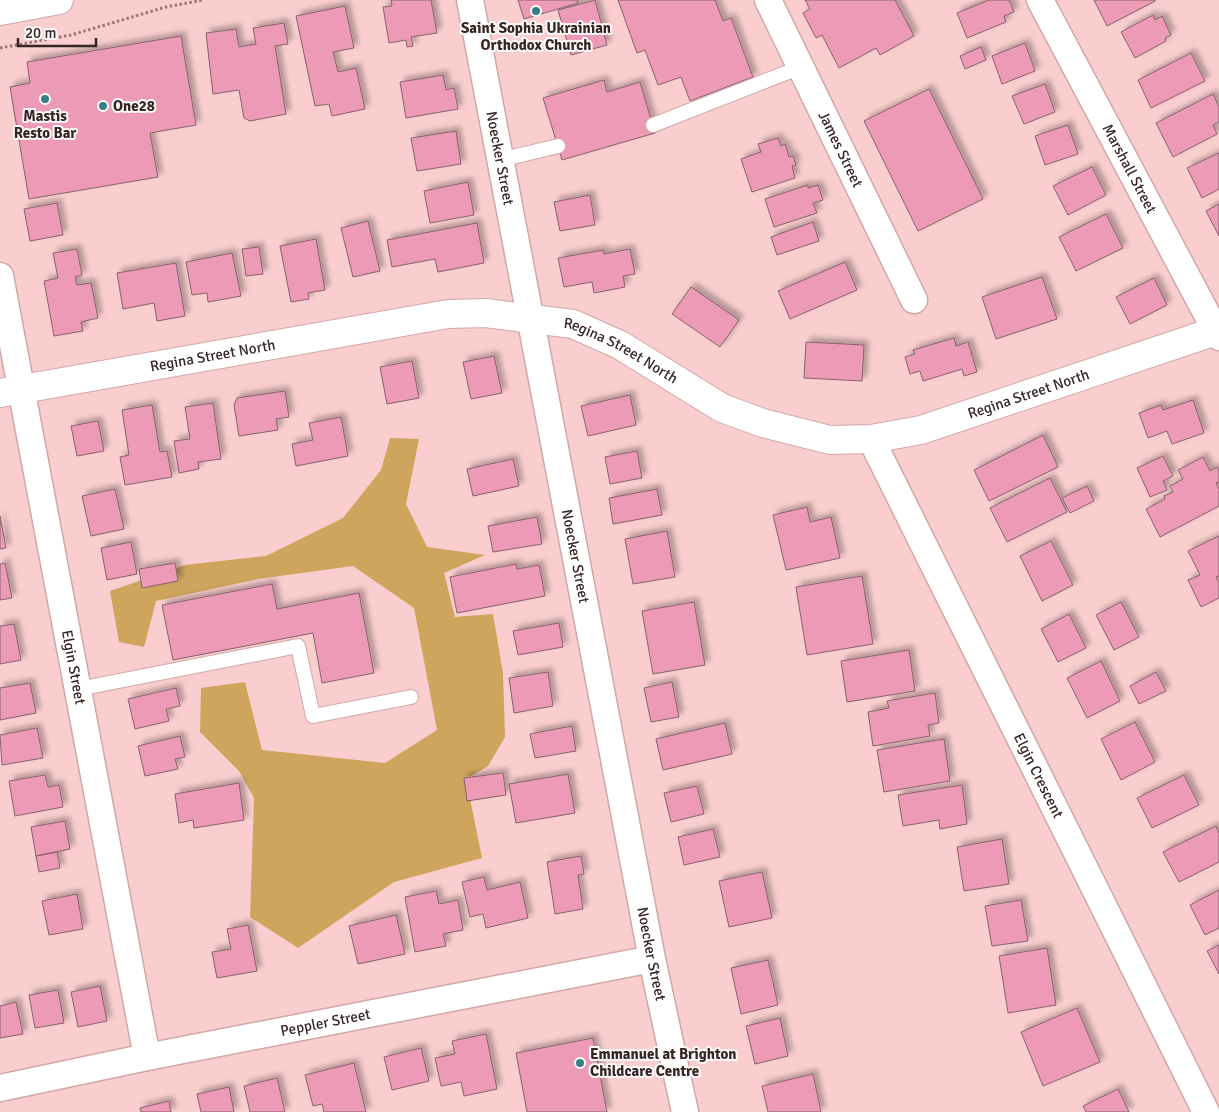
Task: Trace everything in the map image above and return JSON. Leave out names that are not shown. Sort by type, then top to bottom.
[{"type":"street","points":[[0,11],[59,0]]},
{"type":"street","name":"Noecker Street","points":[[470,0],[652,959],[685,1112]]},
{"type":"street","name":"James Street","points":[[768,0],[914,300]]},
{"type":"street","name":"Marshall Street","points":[[1040,0],[1218,332]]},
{"type":"street","name":"Elgin Street","points":[[0,276],[11,391],[78,689],[147,1057]]},
{"type":"street","name":"Regina Street North","points":[[11,391],[448,314],[486,313],[573,324],[596,333],[722,408],[763,423],[830,440],[872,439],[921,430],[1218,332]]},
{"type":"street","name":"Elgin Crescent","points":[[872,439],[1206,1112]]},
{"type":"street","name":"Peppler Street","points":[[0,1088],[147,1057],[652,959]]},
{"type":"lane","points":[[653,125],[801,67]]},
{"type":"lane","points":[[500,160],[558,146]]},
{"type":"lane","points":[[78,689],[298,646],[313,716],[411,697]]},
{"type":"path","points":[[0,48],[72,35],[166,7],[204,0]]},
{"type":"shaded area","points":[[390,438],[419,439],[406,504],[427,547],[485,555],[444,573],[455,617],[493,614],[503,673],[505,737],[488,766],[466,779],[482,858],[394,882],[298,948],[250,917],[254,798],[239,771],[200,732],[201,688],[245,682],[262,750],[385,763],[437,730],[414,608],[353,566],[258,579],[156,601],[144,647],[119,642],[110,591],[185,565],[266,556],[343,518],[381,470]]},
{"type":"building","points":[[391,0],[431,0],[437,33],[411,37],[413,46],[407,47],[406,40],[389,43],[383,7],[392,6]]},
{"type":"building","name":"Saint Sophia Ukrainian Orthodox Church","points":[[518,0],[577,0],[578,3],[524,19]]},
{"type":"building","points":[[595,0],[607,45],[571,55],[558,10]]},
{"type":"building","points":[[618,0],[715,0],[723,21],[731,18],[753,77],[690,101],[681,77],[658,85],[645,50],[637,53]]},
{"type":"building","points":[[805,0],[895,0],[914,36],[880,55],[876,48],[839,68],[822,35],[816,38],[803,13],[810,9]]},
{"type":"building","points":[[989,0],[1009,0],[1014,12],[1004,16],[1006,22],[967,38],[957,13]]},
{"type":"building","points":[[1094,0],[1155,0],[1155,1],[1107,26]]},
{"type":"building","points":[[345,6],[354,48],[333,52],[338,72],[356,68],[365,109],[332,116],[329,104],[315,106],[296,16]]},
{"type":"building","points":[[1153,15],[1155,20],[1162,16],[1171,35],[1165,38],[1166,41],[1135,58],[1121,32]]},
{"type":"building","points":[[284,23],[288,44],[275,46],[286,114],[250,121],[244,118],[239,90],[213,94],[206,33],[236,29],[239,47],[256,44],[253,28]]},
{"type":"building","name":"One28","points":[[181,36],[196,125],[150,133],[158,177],[29,199],[10,87],[30,83],[27,62]]},
{"type":"building","points":[[1025,43],[1035,71],[1002,84],[992,56]]},
{"type":"building","points":[[981,47],[986,60],[965,69],[960,56]]},
{"type":"building","points":[[1191,53],[1205,81],[1151,108],[1138,80]]},
{"type":"building","points":[[443,75],[446,90],[454,88],[458,109],[406,118],[400,82]]},
{"type":"building","points":[[604,80],[607,92],[640,82],[655,133],[562,160],[543,98]]},
{"type":"building","points":[[1045,84],[1055,112],[1024,124],[1012,96]]},
{"type":"building","points":[[929,89],[983,199],[918,231],[864,121]]},
{"type":"building","points":[[1213,94],[1219,107],[1219,122],[1213,125],[1217,134],[1173,157],[1156,123]]},
{"type":"building","points":[[1068,125],[1078,154],[1045,165],[1035,136]]},
{"type":"building","points":[[456,131],[461,164],[417,171],[411,138]]},
{"type":"building","points":[[778,138],[781,146],[785,144],[789,157],[793,156],[796,165],[792,166],[795,178],[752,192],[741,159],[761,152],[758,144]]},
{"type":"building","points":[[1219,153],[1219,189],[1202,198],[1187,168]]},
{"type":"building","points":[[1092,167],[1106,195],[1068,215],[1053,186]]},
{"type":"building","points":[[468,182],[474,215],[430,223],[424,191]]},
{"type":"building","points":[[808,185],[808,188],[818,185],[823,200],[813,203],[817,213],[774,227],[765,199]]},
{"type":"building","points":[[590,195],[595,225],[560,231],[554,202]]},
{"type":"building","points":[[57,203],[63,235],[30,241],[24,209]]},
{"type":"building","points":[[1219,204],[1219,236],[1206,211]]},
{"type":"building","points":[[1106,214],[1123,248],[1076,271],[1059,237]]},
{"type":"building","points":[[368,221],[380,271],[353,277],[341,228]]},
{"type":"building","points":[[813,222],[819,241],[777,255],[771,237]]},
{"type":"building","points":[[477,223],[484,263],[438,272],[435,259],[392,267],[387,240]]},
{"type":"building","points":[[316,239],[325,290],[308,293],[309,299],[291,302],[280,246]]},
{"type":"building","points":[[259,247],[263,274],[246,276],[242,249]]},
{"type":"building","points":[[77,249],[82,275],[75,277],[77,285],[91,283],[98,318],[81,322],[83,331],[54,336],[44,281],[58,278],[53,253]]},
{"type":"building","points":[[630,249],[635,274],[623,276],[625,287],[594,293],[592,282],[564,287],[558,258],[603,250],[604,254]]},
{"type":"building","points":[[232,253],[241,296],[208,302],[207,293],[192,295],[186,262]]},
{"type":"building","points":[[845,262],[857,290],[790,319],[778,291]]},
{"type":"building","points":[[176,263],[185,316],[157,321],[154,303],[123,309],[117,273]]},
{"type":"building","points":[[1042,277],[1057,319],[996,339],[982,297]]},
{"type":"building","points":[[1154,278],[1167,305],[1130,324],[1116,297]]},
{"type":"building","points":[[691,287],[739,320],[720,347],[672,314]]},
{"type":"building","points":[[954,338],[956,346],[968,342],[977,372],[964,376],[962,369],[923,381],[920,371],[910,374],[905,357],[915,354],[913,350]]},
{"type":"building","points":[[806,342],[864,345],[862,381],[804,378]]},
{"type":"building","points":[[494,356],[502,393],[471,399],[463,362]]},
{"type":"building","points":[[412,361],[419,398],[387,404],[380,367]]},
{"type":"building","points":[[285,391],[289,417],[276,419],[278,430],[239,436],[234,405],[237,398]]},
{"type":"building","points":[[630,395],[636,425],[588,436],[581,406]]},
{"type":"building","points":[[1193,400],[1204,433],[1172,444],[1167,431],[1148,438],[1139,413],[1161,405],[1163,410]]},
{"type":"building","points":[[213,403],[221,459],[198,462],[199,469],[179,473],[174,441],[190,439],[185,407]]},
{"type":"building","points":[[152,405],[160,452],[167,451],[172,477],[125,485],[120,457],[129,455],[122,410]]},
{"type":"building","points":[[341,417],[348,456],[296,466],[292,444],[313,440],[309,423]]},
{"type":"building","points":[[98,421],[104,451],[77,456],[71,426]]},
{"type":"building","points":[[1043,435],[1058,467],[989,501],[974,470]]},
{"type":"building","points":[[637,451],[642,478],[610,484],[605,457]]},
{"type":"building","points":[[1163,456],[1173,476],[1163,481],[1167,490],[1150,497],[1137,468]]},
{"type":"building","points":[[1203,457],[1210,471],[1217,467],[1219,471],[1219,482],[1216,483],[1219,489],[1219,506],[1160,537],[1146,509],[1165,499],[1164,496],[1173,492],[1170,486],[1183,479],[1178,470]]},
{"type":"building","points":[[513,459],[519,486],[473,496],[467,469]]},
{"type":"building","points":[[1050,478],[1067,512],[1007,542],[990,508]]},
{"type":"building","points":[[1087,486],[1094,501],[1070,513],[1062,498]]},
{"type":"building","points":[[115,489],[124,529],[91,536],[82,496]]},
{"type":"building","points":[[657,489],[662,515],[613,524],[609,498]]},
{"type":"building","points":[[807,507],[810,522],[831,517],[840,558],[786,570],[773,515]]},
{"type":"building","points":[[0,516],[6,548],[0,549]]},
{"type":"building","points":[[537,517],[542,544],[493,552],[488,526]]},
{"type":"building","points":[[667,531],[675,577],[633,584],[625,539]]},
{"type":"building","points":[[1219,536],[1219,576],[1216,577],[1219,583],[1219,598],[1201,607],[1188,580],[1200,575],[1188,551]]},
{"type":"building","points":[[1051,541],[1073,585],[1042,601],[1020,556]]},
{"type":"building","points":[[131,542],[137,574],[107,580],[101,548]]},
{"type":"building","points":[[5,563],[12,598],[0,600],[0,564]]},
{"type":"building","points":[[175,563],[178,581],[142,588],[139,569]]},
{"type":"building","points":[[516,564],[517,569],[539,565],[545,596],[457,613],[450,577]]},
{"type":"building","points":[[862,576],[873,644],[807,655],[796,587]]},
{"type":"building","points":[[272,584],[277,609],[359,593],[374,673],[322,683],[313,633],[173,660],[162,605]]},
{"type":"building","points":[[694,602],[705,665],[653,674],[642,611]]},
{"type":"building","points":[[1121,602],[1139,637],[1114,650],[1096,615]]},
{"type":"building","points":[[1069,614],[1086,648],[1058,662],[1041,629]]},
{"type":"building","points":[[559,623],[563,647],[518,655],[513,631]]},
{"type":"building","points":[[14,624],[21,660],[0,664],[0,626]]},
{"type":"building","points":[[909,650],[915,691],[847,702],[841,661]]},
{"type":"building","points":[[1101,661],[1120,701],[1087,718],[1067,678]]},
{"type":"building","points":[[548,672],[553,706],[514,713],[509,678]]},
{"type":"building","points":[[1156,672],[1166,691],[1139,704],[1130,686]]},
{"type":"building","points":[[672,682],[679,717],[651,722],[644,688]]},
{"type":"building","points":[[30,683],[36,713],[0,720],[0,688]]},
{"type":"building","points":[[176,688],[180,706],[166,709],[169,721],[135,729],[128,699]]},
{"type":"building","points":[[935,693],[939,723],[928,725],[930,736],[873,746],[868,712],[889,708],[887,701]]},
{"type":"building","points":[[1135,722],[1155,762],[1121,780],[1101,739]]},
{"type":"building","points":[[725,723],[732,754],[663,770],[656,739]]},
{"type":"building","points":[[572,726],[576,751],[535,758],[530,734]]},
{"type":"building","points":[[37,728],[43,758],[2,765],[0,735]]},
{"type":"building","points":[[180,736],[185,757],[175,759],[178,769],[145,776],[138,746]]},
{"type":"building","points":[[944,739],[950,781],[884,792],[877,750]]},
{"type":"building","points":[[503,773],[506,795],[467,801],[464,778]]},
{"type":"building","points":[[568,774],[575,813],[516,823],[509,784]]},
{"type":"building","points":[[45,775],[48,787],[59,785],[63,807],[15,816],[9,781]]},
{"type":"building","points":[[1184,775],[1199,805],[1152,828],[1137,798]]},
{"type":"building","points":[[239,783],[244,820],[194,828],[193,820],[179,823],[175,794]]},
{"type":"building","points":[[962,785],[967,824],[940,829],[939,820],[903,826],[898,795]]},
{"type":"building","points":[[697,786],[704,814],[671,822],[664,793]]},
{"type":"building","points":[[65,821],[70,849],[36,856],[31,827]]},
{"type":"building","points":[[1216,826],[1219,833],[1219,862],[1179,882],[1163,852]]},
{"type":"building","points":[[713,829],[720,857],[684,865],[678,837]]},
{"type":"building","points":[[1002,839],[1009,884],[964,891],[957,847]]},
{"type":"building","points":[[57,852],[60,868],[39,872],[36,856]]},
{"type":"building","points":[[581,856],[584,874],[578,875],[583,909],[555,914],[547,862]]},
{"type":"building","points":[[762,872],[772,918],[729,927],[719,881]]},
{"type":"building","points":[[484,877],[487,890],[520,882],[528,918],[486,928],[483,914],[470,917],[462,882]]},
{"type":"building","points":[[1219,890],[1219,928],[1205,935],[1190,905]]},
{"type":"building","points":[[436,891],[439,904],[458,900],[463,930],[443,934],[446,946],[415,952],[405,897]]},
{"type":"building","points":[[77,894],[83,929],[49,935],[42,901]]},
{"type":"building","points":[[1021,900],[1028,941],[992,946],[985,906]]},
{"type":"building","points":[[396,915],[405,954],[358,964],[349,926]]},
{"type":"building","points":[[248,925],[257,971],[217,978],[212,952],[231,949],[227,929]]},
{"type":"building","points":[[1219,945],[1219,974],[1207,951]]},
{"type":"building","points":[[1047,948],[1056,1005],[1008,1013],[999,956]]},
{"type":"building","points":[[768,960],[778,1005],[741,1014],[731,968]]},
{"type":"building","points":[[100,986],[107,1021],[78,1027],[71,992]]},
{"type":"building","points":[[58,990],[64,1023],[35,1028],[29,995]]},
{"type":"building","points":[[16,1002],[23,1034],[0,1038],[0,1006]]},
{"type":"building","points":[[1077,1008],[1100,1062],[1043,1086],[1021,1032]]},
{"type":"building","points":[[780,1018],[788,1056],[755,1064],[746,1026]]},
{"type":"building","points":[[486,1034],[497,1089],[464,1096],[461,1082],[441,1086],[435,1058],[455,1054],[452,1041]]},
{"type":"building","points":[[593,1038],[607,1112],[527,1112],[516,1053]]},
{"type":"building","points":[[421,1048],[429,1081],[392,1090],[384,1057]]},
{"type":"building","points":[[354,1063],[366,1112],[324,1112],[322,1104],[313,1106],[305,1075]]},
{"type":"building","points":[[813,1074],[821,1112],[768,1112],[762,1086]]},
{"type":"building","points":[[277,1078],[285,1112],[250,1112],[244,1086]]},
{"type":"building","points":[[229,1087],[234,1112],[201,1112],[197,1094]]},
{"type":"building","points":[[1118,1089],[1129,1112],[1086,1112],[1083,1106]]},
{"type":"building","points":[[169,1101],[171,1112],[141,1112],[140,1108]]},
{"type":"place","name":"Saint Sophia Ukrainian Orthodox Church","points":[[536,11]]},
{"type":"place","name":"Mastis Resto Bar","points":[[45,99]]},
{"type":"place","name":"One28","points":[[103,106]]},
{"type":"place","name":"Emmanuel at Brighton Childcare Centre","points":[[580,1063]]}]
